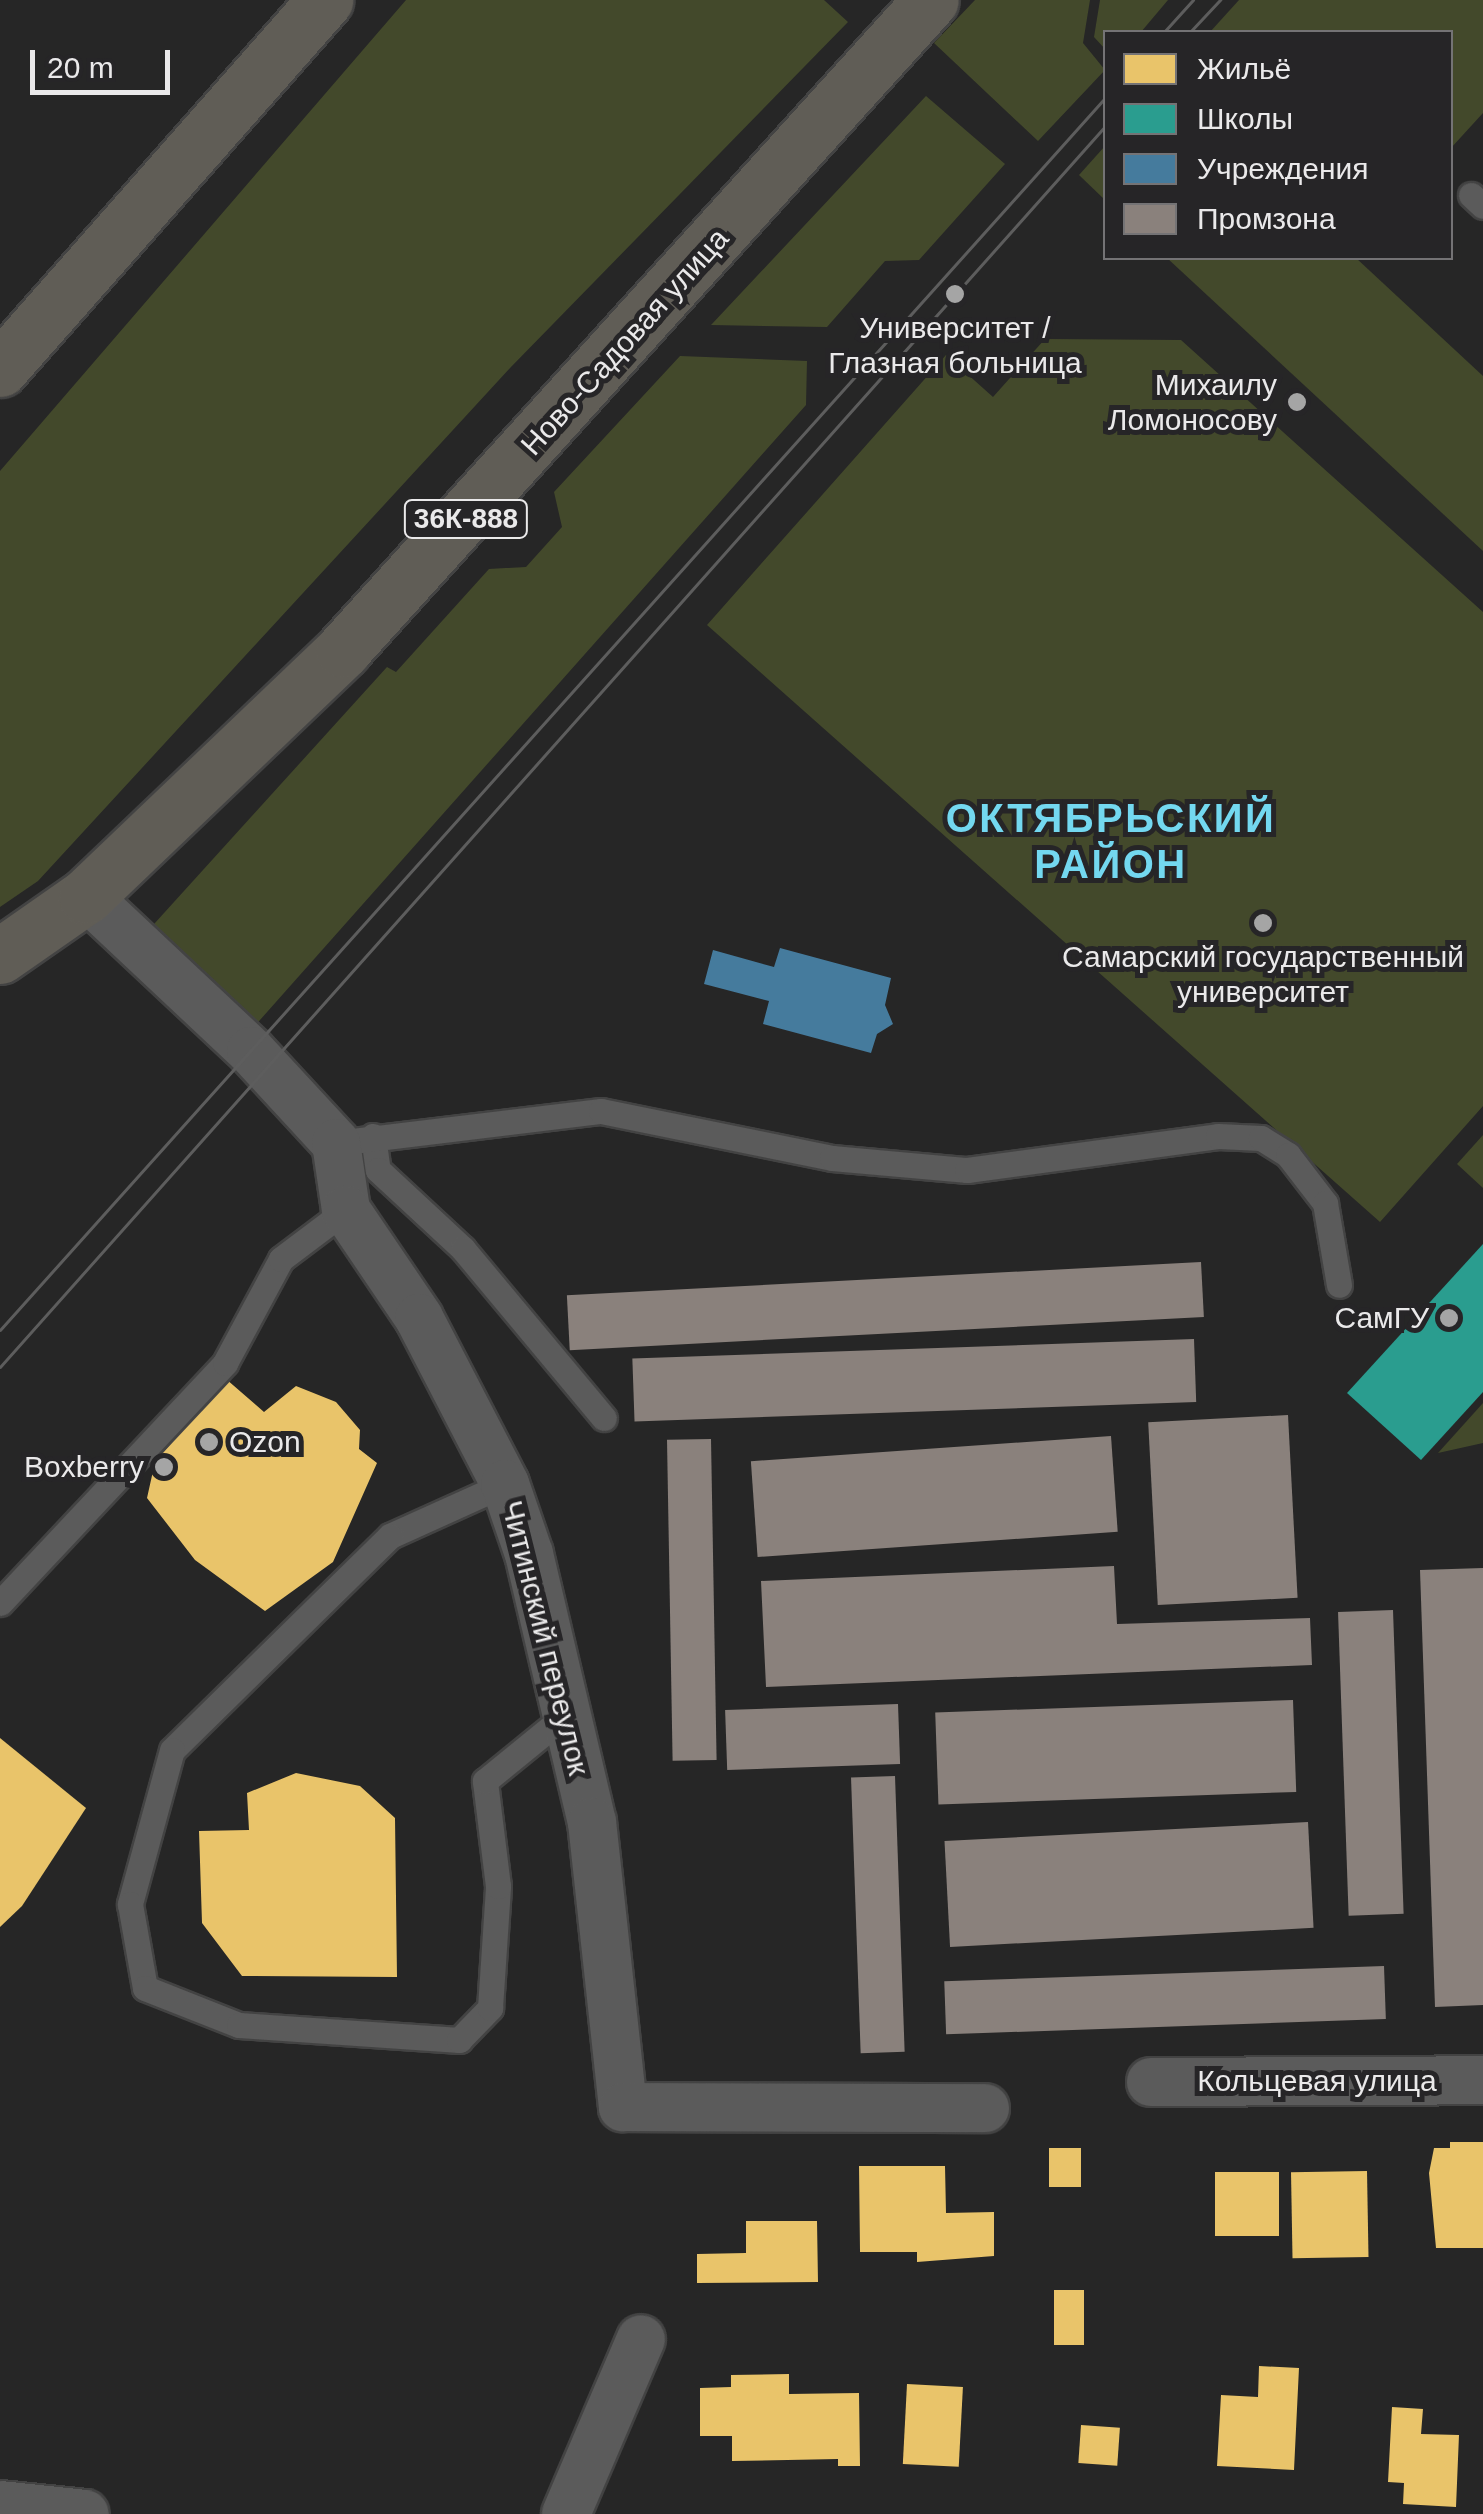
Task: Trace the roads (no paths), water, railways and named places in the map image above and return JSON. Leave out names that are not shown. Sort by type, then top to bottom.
[{"type":"main road","points":[[0,369],[325,0]]},
{"type":"main road","name":"Ново-Садовая улица","points":[[0,956],[86,896],[343,650],[930,0]]},
{"type":"street","points":[[86,896],[251,1051],[355,1139]]},
{"type":"street","name":"Читинский переулок","points":[[355,1139],[346,1210],[419,1318],[505,1484],[529,1554],[592,1822],[623,2107],[985,2108]]},
{"type":"street","name":"Кольцевая улица","points":[[1151,2082],[1483,2080]]},
{"type":"street","points":[[566,2514],[641,2338]]},
{"type":"street","points":[[0,2505],[85,2514]]},
{"type":"lane","points":[[355,1139],[601,1111],[832,1158],[967,1170],[1218,1136],[1261,1138],[1288,1155],[1325,1203],[1339,1285]]},
{"type":"lane","points":[[355,1139],[378,1170],[463,1249],[604,1418]]},
{"type":"lane","points":[[0,1602],[224,1364],[281,1259],[346,1210]]},
{"type":"lane","points":[[505,1484],[390,1536],[172,1750],[130,1904],[144,1988],[240,2024],[459,2040],[490,2008],[498,1886],[485,1781],[566,1715]]},
{"type":"tram line","points":[[1166,30],[1193,0]]},
{"type":"tram line","points":[[1192,30],[1220,0]]},
{"type":"tram line","points":[[0,1330],[1103,100]]},
{"type":"tram line","points":[[0,1367],[1103,128]]},
{"type":"place","name":"Университет / Глазная больница","points":[[955,294]]},
{"type":"place","name":"Михаилу Ломоносову","points":[[1297,402]]},
{"type":"place","name":"Самарский государственный университет","points":[[1263,923]]},
{"type":"place","name":"СамГУ","points":[[1449,1318]]},
{"type":"place","name":"Ozon","points":[[209,1442]]},
{"type":"place","name":"Boxberry","points":[[164,1467]]},
{"type":"district","name":"ОКТЯБРЬСКИЙ РАЙОН","points":[[1111,841]]}]
